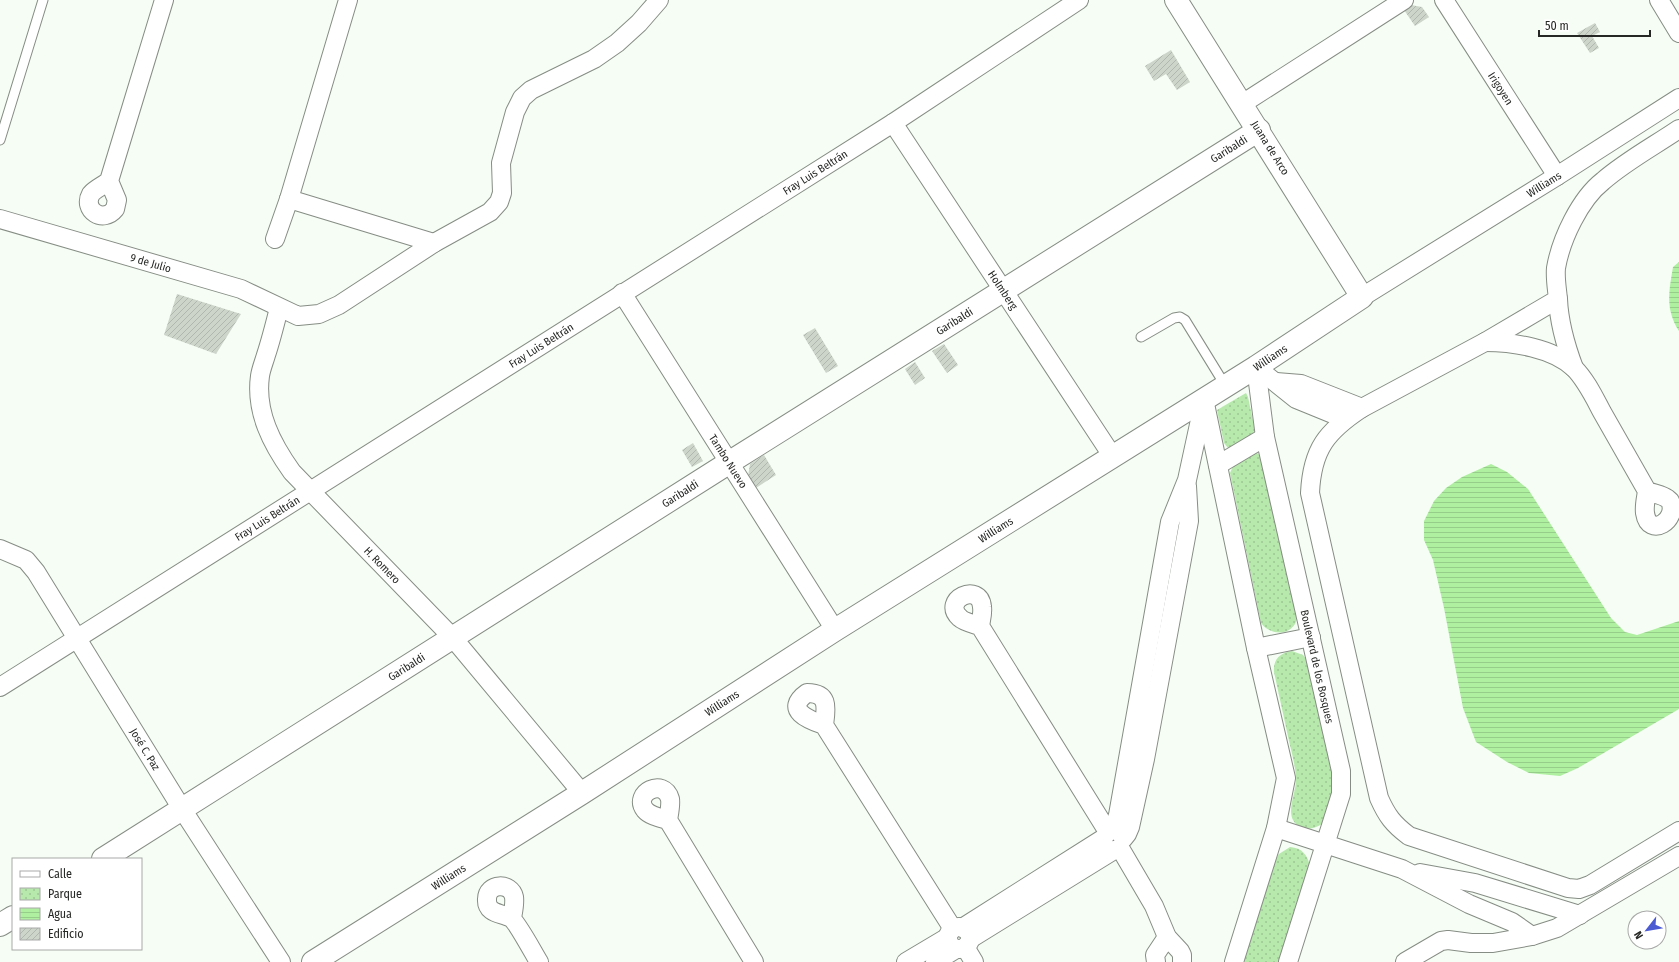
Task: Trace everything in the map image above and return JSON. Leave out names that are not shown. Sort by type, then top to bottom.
[{"type":"street","points":[[109,181],[164,0]]},
{"type":"street","points":[[275,239],[289,199],[348,0]]},
{"type":"street","points":[[289,199],[434,243],[490,212],[499,202],[502,192],[501,163],[515,112],[522,98],[531,90],[594,58],[617,43],[639,23],[659,0]]},
{"type":"street","name":"Fray Luis Beltrán","points":[[0,687],[893,123],[1079,0]]},
{"type":"street","name":"Juana de Arco","points":[[1176,0],[1259,130],[1362,297]]},
{"type":"street","points":[[1242,104],[1404,0]]},
{"type":"street","name":"Irigoyen","points":[[1444,0],[1557,176]]},
{"type":"street","points":[[1659,0],[1679,33]]},
{"type":"street","name":"Williams","points":[[313,962],[582,793],[835,630],[1256,367],[1362,297],[1679,98]]},
{"type":"street","name":"Holmberg","points":[[893,123],[1113,457]]},
{"type":"street","points":[[1647,491],[1586,384],[1574,368],[1564,342],[1559,320],[1556,269],[1561,248],[1571,223],[1584,203],[1602,181],[1679,129]]},
{"type":"street","name":"Garibaldi","points":[[105,858],[730,462],[1259,130]]},
{"type":"street","name":"9 de Julio","points":[[0,219],[241,289],[298,316],[328,312],[434,243]]},
{"type":"street","name":"Tambo Nuevo","points":[[622,293],[835,630]]},
{"type":"street","points":[[1558,299],[1485,342],[1362,408],[1345,419],[1326,438],[1316,455],[1311,474],[1310,493],[1378,798],[1386,814],[1396,827],[1409,836],[1568,888],[1579,889],[1590,885],[1679,831]]},
{"type":"street","name":"H. Romero","points":[[279,308],[260,376],[260,400],[263,418],[269,436],[279,454],[292,472],[453,638],[582,793]]},
{"type":"street","points":[[1485,342],[1509,342],[1539,349],[1554,355],[1574,368]]},
{"type":"street","points":[[1256,367],[1296,399],[1345,419]]},
{"type":"street","name":"Boulevard de los Bosques","points":[[1256,367],[1265,437],[1341,771],[1341,794],[1288,962]]},
{"type":"street","points":[[1276,382],[1301,384],[1362,408]]},
{"type":"street","points":[[1204,399],[1256,648],[1286,778],[1276,828],[1234,962]]},
{"type":"street","points":[[935,962],[961,942],[1113,840],[1170,522],[1187,480],[1204,399]]},
{"type":"street","points":[[1218,465],[1265,437]]},
{"type":"street","name":"José C. Paz","points":[[0,549],[26,560],[36,572],[182,809],[281,962]]},
{"type":"street","points":[[980,626],[1154,906],[1167,936],[1180,951],[1182,955],[1182,962]]},
{"type":"street","points":[[1256,648],[1311,637]]},
{"type":"street","points":[[824,725],[961,942]]},
{"type":"street","points":[[668,820],[754,962]]},
{"type":"street","points":[[1276,828],[1325,843],[1402,870],[1468,904],[1512,922],[1532,936]]},
{"type":"street","points":[[1404,962],[1441,941],[1448,940],[1471,943],[1493,943],[1532,936],[1557,928],[1679,856]]},
{"type":"street","points":[[1402,870],[1475,883],[1580,915]]},
{"type":"street","points":[[0,925],[12,918]]},
{"type":"street","points":[[512,918],[539,962]]},
{"type":"street","points":[[1156,962],[1155,955],[1167,936]]},
{"type":"street","points":[[906,962],[961,942]]},
{"type":"lane","points":[[0,140],[42,0]]},
{"type":"lane","points":[[1141,337],[1174,318],[1180,317],[1185,320],[1225,386]]},
{"type":"green space","points":[[1246,393],[1255,430],[1243,442],[1232,448],[1228,448],[1224,443],[1217,410]]},
{"type":"green space","points":[[1252,453],[1257,453],[1262,457],[1298,615],[1292,628],[1283,632],[1273,632],[1264,627],[1261,623],[1230,473],[1234,464]]},
{"type":"green space","points":[[1292,651],[1303,655],[1307,660],[1331,761],[1335,789],[1322,824],[1310,829],[1299,827],[1291,815],[1296,772],[1274,672],[1274,667],[1278,657],[1284,653]]},
{"type":"green space","points":[[1290,847],[1298,849],[1304,853],[1308,859],[1310,867],[1280,962],[1244,962],[1274,862],[1279,854]]},
{"type":"water","points":[[1679,262],[1679,331],[1672,315],[1669,292],[1673,267]]},
{"type":"water","points":[[1491,464],[1507,472],[1528,489],[1611,618],[1625,632],[1637,635],[1679,621],[1679,709],[1578,768],[1560,776],[1529,773],[1507,762],[1476,742],[1463,708],[1444,608],[1433,560],[1424,540],[1424,521],[1434,501],[1446,488],[1462,477]]},
{"type":"building","points":[[1411,5],[1422,7],[1429,17],[1415,26],[1404,10]]},
{"type":"building","points":[[1595,23],[1600,32],[1592,36],[1599,48],[1590,53],[1577,33]]},
{"type":"building","points":[[1171,50],[1190,82],[1177,90],[1166,74],[1154,81],[1145,66]]},
{"type":"building","points":[[177,294],[241,314],[216,354],[164,335]]},
{"type":"building","points":[[815,328],[838,366],[826,373],[803,335]]},
{"type":"building","points":[[944,344],[958,365],[947,373],[932,351]]},
{"type":"building","points":[[915,362],[925,378],[915,385],[905,369]]},
{"type":"building","points":[[693,443],[703,461],[692,467],[682,450]]},
{"type":"building","points":[[764,455],[776,475],[756,488],[748,476],[750,464]]}]
